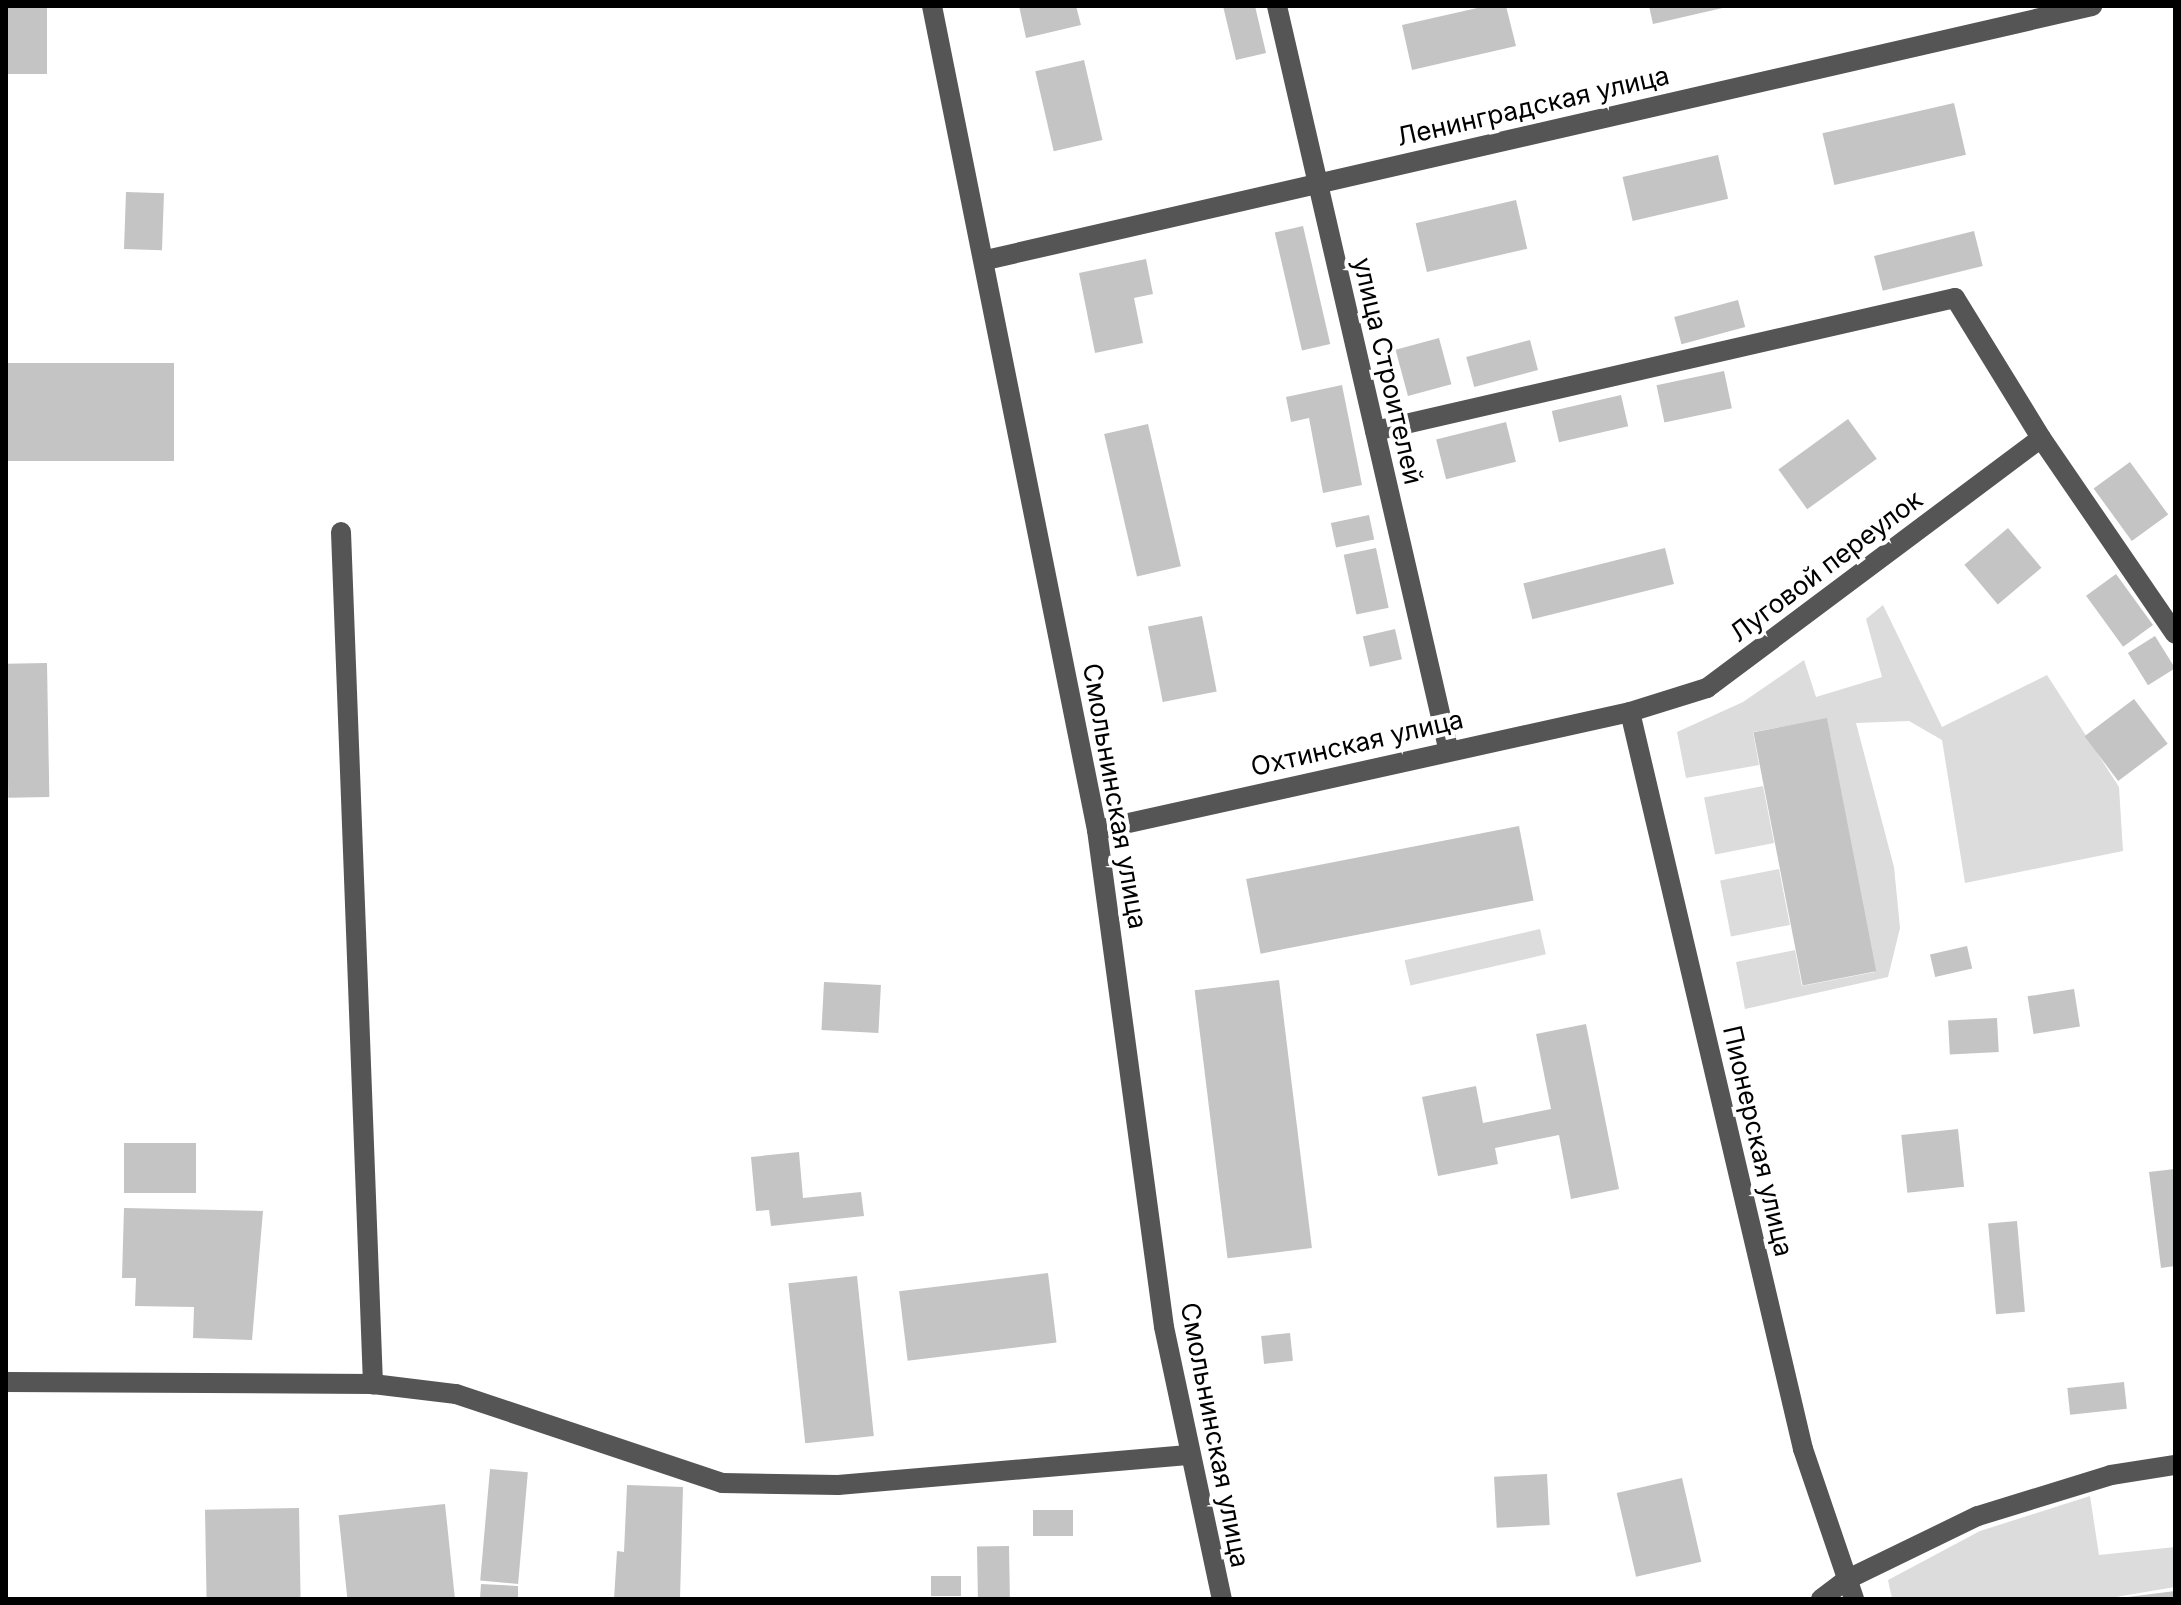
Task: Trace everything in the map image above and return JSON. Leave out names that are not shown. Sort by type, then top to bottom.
[{"type":"street","name":"Смольнинская улица","points":[[932,6],[986,260],[1097,830],[1164,1327],[1222,1599]]},
{"type":"street","name":"улица Строителей","points":[[1277,6],[1448,748]]},
{"type":"street","name":"Ленинградская улица","points":[[986,260],[2092,6]]},
{"type":"street","points":[[1375,431],[1955,298],[2041,438],[2175,634]]},
{"type":"street","name":"Луговой переулок","points":[[1630,712],[1707,688],[2041,438]]},
{"type":"street","points":[[341,532],[373,1384]]},
{"type":"street","name":"Охтинская улица","points":[[1097,830],[1448,748],[1630,712]]},
{"type":"street","name":"Пионерская улица","points":[[1630,712],[1803,1449],[1854,1599]]},
{"type":"street","points":[[6,1382],[373,1384],[456,1394],[722,1483],[838,1485],[1191,1455]]},
{"type":"street","points":[[1821,1599],[1848,1579],[1978,1516],[2111,1475],[2175,1465]]},
{"type":"shaded area","points":[[1883,605],[1942,727],[2047,675],[2119,787],[2123,851],[1965,883],[1942,740],[1909,721],[1856,723],[1894,867],[1900,928],[1888,977],[1745,1009],[1736,962],[1795,950],[1802,986],[1875,972],[1827,719],[1753,732],[1759,765],[1686,778],[1677,732],[1743,702],[1804,660],[1816,697],[1882,677],[1866,619]]},
{"type":"shaded area","points":[[1763,786],[1774,843],[1715,854],[1704,797]]},
{"type":"shaded area","points":[[1779,869],[1790,925],[1731,936],[1720,880]]},
{"type":"shaded area","points":[[1540,929],[1546,954],[1410,986],[1405,960]]},
{"type":"shaded area","points":[[2090,1496],[2099,1555],[2175,1547],[2175,1587],[2104,1599],[1892,1599],[1888,1580],[1980,1531]]},
{"type":"building","points":[[6,6],[47,6],[47,74],[6,74]]},
{"type":"building","points":[[1019,6],[1076,6],[1081,25],[1026,38]]},
{"type":"building","points":[[1223,6],[1255,6],[1266,53],[1236,60]]},
{"type":"building","points":[[1486,6],[1506,6],[1516,46],[1412,70],[1402,25]]},
{"type":"building","points":[[1649,6],[1727,6],[1727,7],[1653,24]]},
{"type":"building","points":[[1084,60],[1102,140],[1054,151],[1035,71]]},
{"type":"building","points":[[1954,103],[1966,155],[1834,185],[1822,133]]},
{"type":"building","points":[[1718,155],[1728,199],[1633,221],[1623,177]]},
{"type":"building","points":[[126,192],[164,193],[162,250],[124,249]]},
{"type":"building","points":[[1516,200],[1527,249],[1427,272],[1416,223]]},
{"type":"building","points":[[1303,226],[1330,344],[1302,350],[1275,233]]},
{"type":"building","points":[[1974,231],[1983,266],[1883,291],[1874,256]]},
{"type":"building","points":[[1146,259],[1153,294],[1134,298],[1143,343],[1095,353],[1079,273]]},
{"type":"building","points":[[1738,300],[1745,327],[1681,344],[1674,317]]},
{"type":"building","points":[[1439,338],[1451,384],[1408,396],[1396,350]]},
{"type":"building","points":[[1530,340],[1538,370],[1474,387],[1466,357]]},
{"type":"building","points":[[6,363],[174,363],[174,461],[6,461]]},
{"type":"building","points":[[1724,371],[1732,408],[1664,423],[1657,385]]},
{"type":"building","points":[[1342,385],[1362,485],[1323,493],[1309,418],[1291,422],[1286,397]]},
{"type":"building","points":[[1621,395],[1628,426],[1559,442],[1552,411]]},
{"type":"building","points":[[1848,419],[1877,459],[1807,509],[1778,470]]},
{"type":"building","points":[[1506,422],[1516,462],[1446,479],[1436,439]]},
{"type":"building","points":[[1148,424],[1181,566],[1137,576],[1104,434]]},
{"type":"building","points":[[2130,462],[2168,515],[2132,541],[2094,488]]},
{"type":"building","points":[[1369,515],[1374,539],[1336,548],[1331,523]]},
{"type":"building","points":[[2008,528],[2041,568],[1998,604],[1964,565]]},
{"type":"building","points":[[1376,548],[1389,608],[1356,615],[1344,555]]},
{"type":"building","points":[[1665,548],[1674,584],[1532,619],[1523,583]]},
{"type":"building","points":[[2116,574],[2153,625],[2123,647],[2086,596]]},
{"type":"building","points":[[1202,616],[1217,692],[1163,702],[1148,626]]},
{"type":"building","points":[[1395,629],[1402,659],[1370,667],[1363,636]]},
{"type":"building","points":[[2155,636],[2175,668],[2148,685],[2128,653]]},
{"type":"building","points":[[47,663],[49,797],[8,798],[6,664]]},
{"type":"building","points":[[2134,699],[2168,744],[2118,781],[2084,736]]},
{"type":"building","points":[[1827,718],[1876,971],[1803,986],[1753,732]]},
{"type":"building","points":[[1519,826],[1534,901],[1261,954],[1246,879]]},
{"type":"building","points":[[1967,946],[1972,968],[1935,977],[1930,955]]},
{"type":"building","points":[[1279,980],[1312,1248],[1228,1258],[1195,990]]},
{"type":"building","points":[[824,982],[881,985],[878,1033],[821,1030]]},
{"type":"building","points":[[2074,989],[2080,1027],[2034,1034],[2028,996]]},
{"type":"building","points":[[1997,1018],[1999,1052],[1950,1055],[1948,1021]]},
{"type":"building","points":[[1586,1024],[1619,1189],[1571,1199],[1559,1135],[1495,1148],[1498,1164],[1438,1176],[1422,1097],[1476,1086],[1483,1123],[1551,1109],[1536,1034]]},
{"type":"building","points":[[1958,1129],[1964,1187],[1907,1193],[1901,1135]]},
{"type":"building","points":[[124,1143],[196,1143],[196,1193],[124,1193]]},
{"type":"building","points":[[799,1152],[803,1198],[861,1192],[864,1216],[771,1226],[769,1210],[756,1211],[751,1157]]},
{"type":"building","points":[[2175,1169],[2175,1266],[2161,1268],[2149,1172]]},
{"type":"building","points":[[124,1208],[263,1211],[252,1340],[193,1338],[194,1307],[135,1306],[136,1278],[122,1278]]},
{"type":"building","points":[[2017,1221],[2025,1312],[1996,1314],[1988,1224]]},
{"type":"building","points":[[1048,1273],[1057,1342],[908,1361],[899,1291]]},
{"type":"building","points":[[857,1276],[874,1436],[805,1443],[788,1283]]},
{"type":"building","points":[[1290,1333],[1293,1361],[1264,1364],[1261,1336]]},
{"type":"building","points":[[2124,1382],[2127,1409],[2070,1415],[2067,1388]]},
{"type":"building","points":[[490,1469],[528,1472],[518,1584],[480,1581]]},
{"type":"building","points":[[1547,1474],[1550,1525],[1497,1528],[1494,1477]]},
{"type":"building","points":[[1682,1478],[1701,1562],[1636,1577],[1617,1493]]},
{"type":"building","points":[[627,1485],[683,1487],[680,1599],[614,1599],[617,1551],[624,1552]]},
{"type":"building","points":[[445,1504],[455,1599],[347,1599],[339,1515]]},
{"type":"building","points":[[299,1508],[301,1599],[207,1599],[205,1510]]},
{"type":"building","points":[[1033,1510],[1073,1510],[1073,1536],[1033,1536]]},
{"type":"building","points":[[1009,1546],[1010,1597],[978,1598],[977,1547]]},
{"type":"building","points":[[931,1576],[961,1576],[961,1596],[931,1596]]},
{"type":"building","points":[[481,1584],[518,1586],[518,1599],[480,1599]]},
{"type":"building","points":[[2175,1591],[2175,1599],[2128,1599],[2128,1597]]}]
